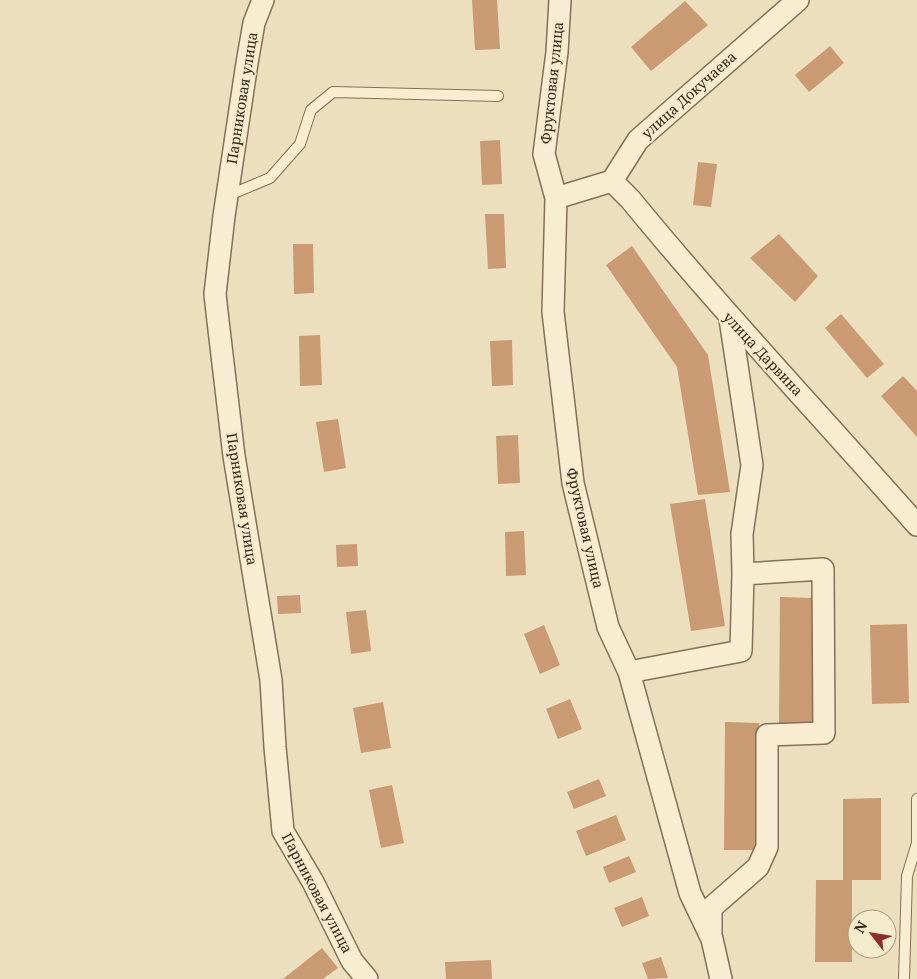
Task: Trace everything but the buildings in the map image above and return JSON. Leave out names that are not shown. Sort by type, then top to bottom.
[{"type":"street","name":"Парниковая улица","points":[[263,0],[253,31],[227,196],[216,303],[234,456],[271,680],[283,830],[313,882],[352,960],[367,979]]},
{"type":"street","name":"Фруктовая улица","points":[[560,0],[557,52],[544,154],[556,198],[553,312],[572,483],[608,627],[630,672],[690,893],[712,939],[721,979]]},
{"type":"street","name":"улица Докучаева","points":[[612,181],[638,140],[798,0]]},
{"type":"street","points":[[556,198],[612,181]]},
{"type":"street","name":"улица Дарвина","points":[[612,181],[630,199],[730,319],[823,419],[917,525]]},
{"type":"street","points":[[630,672],[741,651],[742,534],[752,465],[730,319]]},
{"type":"street","points":[[712,939],[711,908],[758,867],[767,847],[767,735],[824,733],[822,569],[743,574]]},
{"type":"lane","points":[[227,196],[270,178],[300,144],[311,110],[333,92],[498,96]]},
{"type":"lane","points":[[904,979],[907,876],[916,843],[917,799]]}]
